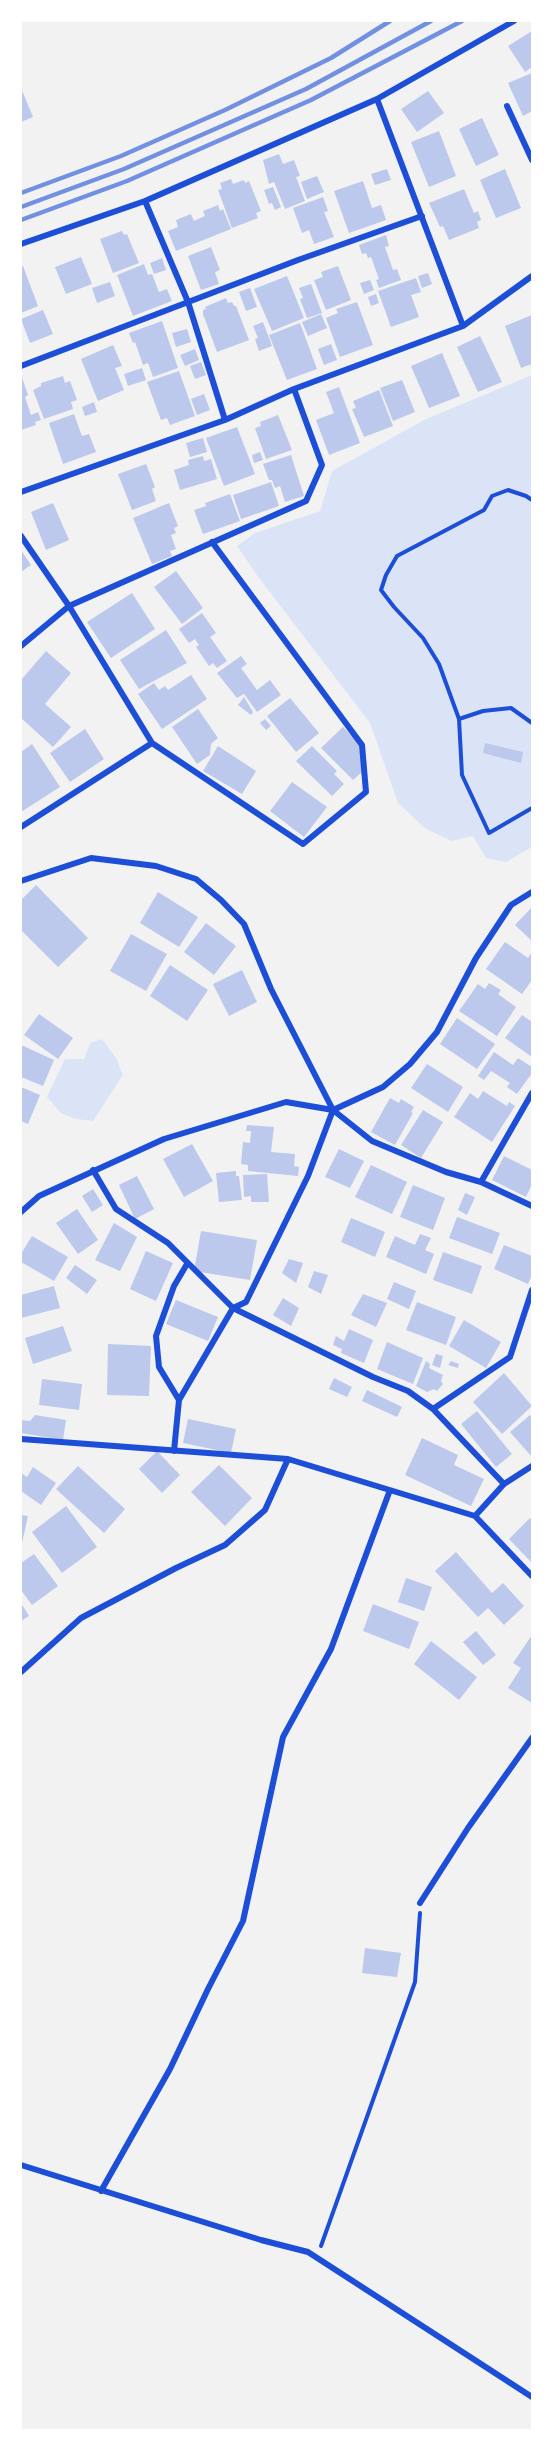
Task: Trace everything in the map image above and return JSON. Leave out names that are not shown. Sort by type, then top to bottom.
[{"type":"street","points":[[21,244],[145,201],[377,99],[514,21]]},
{"type":"street","points":[[377,99],[463,326]]},
{"type":"street","points":[[507,106],[532,160]]},
{"type":"street","points":[[145,201],[188,302],[225,420]]},
{"type":"street","points":[[21,366],[422,216]]},
{"type":"street","points":[[21,492],[225,420],[294,389],[463,326],[532,276]]},
{"type":"street","points":[[21,646],[69,606],[306,501],[322,465],[294,389]]},
{"type":"street","points":[[21,536],[69,606],[152,743],[303,844],[366,792],[362,745],[212,542]]},
{"type":"street","points":[[21,827],[152,743]]},
{"type":"street","points":[[21,881],[91,858],[156,866],[196,879],[244,924],[271,989],[333,1110],[372,1141],[446,1172],[481,1182],[532,1206]]},
{"type":"street","points":[[21,1212],[39,1196],[164,1139],[286,1101],[333,1110],[383,1087],[410,1064],[437,1032],[476,958],[512,905],[532,892]]},
{"type":"street","points":[[481,1182],[532,1094]]},
{"type":"street","points":[[174,1451],[179,1400],[233,1308],[246,1302],[308,1176],[333,1110]]},
{"type":"street","points":[[93,1170],[116,1209],[168,1243],[233,1308],[373,1377],[408,1391],[433,1409],[504,1484]]},
{"type":"street","points":[[179,1400],[159,1367],[156,1336],[174,1286],[187,1264]]},
{"type":"street","points":[[433,1409],[510,1357],[532,1290]]},
{"type":"street","points":[[21,1439],[288,1459],[475,1516],[532,1576]]},
{"type":"street","points":[[21,1672],[81,1618],[225,1545],[265,1510],[288,1459]]},
{"type":"street","points":[[475,1516],[504,1484],[532,1466]]},
{"type":"street","points":[[101,2191],[170,2069],[207,1989],[243,1921],[283,1737],[331,1649],[390,1490]]},
{"type":"street","points":[[420,1903],[468,1828],[532,1738]]},
{"type":"street","points":[[21,2165],[317,2256],[532,2397]]},
{"type":"path","points":[[532,500],[508,490],[492,496],[484,510],[397,556],[386,575],[381,590],[394,608],[423,638],[439,664],[459,719],[462,776],[489,833],[532,808]]},
{"type":"path","points":[[459,719],[483,711],[512,708],[532,723]]},
{"type":"path","points":[[317,2256],[416,1982],[420,1903]]},
{"type":"shaded area","points":[[532,375],[532,847],[506,862],[486,858],[473,836],[452,841],[426,829],[398,803],[370,723],[237,546],[255,533],[320,511],[332,471],[426,419]]},
{"type":"shaded area","points":[[102,1039],[116,1058],[123,1075],[93,1121],[76,1119],[61,1113],[47,1097],[65,1059],[84,1059],[90,1043]]},
{"type":"building","points":[[532,31],[532,67],[525,72],[508,46]]},
{"type":"building","points":[[532,73],[532,111],[523,116],[508,83]]},
{"type":"building","points":[[21,88],[33,117],[21,122]]},
{"type":"building","points":[[428,91],[444,113],[417,132],[401,109]]},
{"type":"building","points":[[482,118],[499,155],[476,166],[459,129]]},
{"type":"building","points":[[439,131],[456,176],[429,187],[411,142]]},
{"type":"building","points":[[279,154],[283,164],[294,160],[300,176],[296,177],[305,201],[285,209],[274,182],[269,184],[263,160]]},
{"type":"building","points":[[387,169],[391,180],[375,185],[371,174]]},
{"type":"building","points":[[505,169],[521,208],[496,218],[480,180]]},
{"type":"building","points":[[317,176],[324,192],[307,199],[301,182]]},
{"type":"building","points":[[231,179],[233,184],[244,180],[245,183],[249,181],[261,211],[256,213],[258,218],[232,228],[218,190],[222,189],[220,183]]},
{"type":"building","points":[[363,181],[372,208],[381,205],[386,220],[349,233],[334,191]]},
{"type":"building","points":[[273,187],[281,207],[275,210],[272,203],[269,204],[264,190]]},
{"type":"building","points":[[464,189],[474,213],[478,211],[481,220],[477,222],[479,228],[449,240],[429,203]]},
{"type":"building","points":[[323,197],[328,211],[324,212],[334,237],[314,244],[309,230],[302,233],[293,208]]},
{"type":"building","points":[[218,205],[220,211],[223,209],[231,229],[176,251],[168,231],[178,227],[176,220],[191,214],[194,221],[205,216],[203,211]]},
{"type":"building","points":[[122,231],[124,235],[127,234],[139,263],[113,273],[100,239]]},
{"type":"building","points":[[386,235],[389,246],[385,247],[393,270],[397,269],[401,280],[379,288],[376,280],[379,279],[371,257],[368,258],[366,253],[362,254],[359,245]]},
{"type":"building","points":[[211,247],[220,270],[215,272],[219,284],[201,290],[188,256]]},
{"type":"building","points":[[81,257],[92,284],[66,294],[55,267]]},
{"type":"building","points":[[162,258],[166,270],[154,274],[150,263]]},
{"type":"building","points":[[144,264],[148,275],[152,274],[159,292],[167,289],[172,301],[133,316],[117,275]]},
{"type":"building","points":[[23,266],[38,306],[21,313],[21,267]]},
{"type":"building","points":[[338,266],[351,300],[326,310],[314,280],[323,277],[321,272]]},
{"type":"building","points":[[428,273],[432,284],[422,288],[418,276]]},
{"type":"building","points":[[287,276],[304,318],[272,331],[254,289]]},
{"type":"building","points":[[416,278],[421,292],[411,295],[419,317],[391,327],[378,291]]},
{"type":"building","points":[[370,280],[374,290],[364,294],[360,283]]},
{"type":"building","points":[[110,282],[115,296],[97,303],[92,288]]},
{"type":"building","points":[[311,284],[322,313],[307,318],[300,299],[303,298],[299,288]]},
{"type":"building","points":[[250,288],[257,307],[246,311],[239,292]]},
{"type":"building","points":[[376,294],[379,303],[371,306],[368,297]]},
{"type":"building","points":[[226,298],[228,303],[232,302],[236,306],[249,340],[217,352],[203,310]]},
{"type":"building","points":[[357,302],[373,345],[340,357],[326,318],[338,313],[336,309]]},
{"type":"building","points":[[43,310],[53,334],[30,343],[21,319]]},
{"type":"building","points":[[321,314],[327,328],[308,336],[302,322]]},
{"type":"building","points":[[532,315],[532,364],[521,368],[505,326]]},
{"type":"building","points":[[162,321],[178,368],[153,377],[148,363],[143,365],[135,342],[133,343],[129,333]]},
{"type":"building","points":[[263,322],[272,346],[259,351],[255,339],[258,338],[253,326]]},
{"type":"building","points":[[300,323],[317,369],[287,380],[269,335]]},
{"type":"building","points":[[187,329],[191,342],[176,347],[172,333]]},
{"type":"building","points":[[480,336],[502,382],[478,392],[457,347]]},
{"type":"building","points":[[331,344],[337,360],[324,365],[318,349]]},
{"type":"building","points":[[113,345],[122,366],[115,368],[124,390],[98,401],[81,359]]},
{"type":"building","points":[[195,349],[199,360],[185,366],[180,355]]},
{"type":"building","points":[[442,353],[460,396],[429,408],[411,366]]},
{"type":"building","points":[[201,362],[206,375],[195,379],[190,366]]},
{"type":"building","points":[[142,368],[146,380],[128,386],[124,374]]},
{"type":"building","points":[[179,371],[195,416],[170,425],[167,418],[161,420],[147,382]]},
{"type":"building","points":[[21,375],[28,395],[25,397],[31,415],[38,412],[41,420],[35,422],[36,425],[21,430]]},
{"type":"building","points":[[63,376],[65,383],[70,381],[77,400],[71,402],[73,409],[44,419],[33,390],[41,386],[41,383]]},
{"type":"building","points":[[402,380],[415,412],[393,421],[380,388]]},
{"type":"building","points":[[339,387],[360,443],[329,455],[316,420],[334,413],[326,392]]},
{"type":"building","points":[[379,390],[393,426],[364,437],[352,409],[356,408],[353,401]]},
{"type":"building","points":[[204,394],[210,410],[197,415],[191,399]]},
{"type":"building","points":[[94,402],[97,412],[85,416],[82,407]]},
{"type":"building","points":[[74,414],[82,436],[89,434],[96,452],[63,464],[49,423]]},
{"type":"building","points":[[278,415],[292,450],[266,459],[255,428],[261,426],[260,422]]},
{"type":"building","points":[[237,427],[255,474],[224,486],[206,438]]},
{"type":"building","points":[[203,438],[207,452],[190,457],[186,443]]},
{"type":"building","points":[[260,452],[263,460],[254,463],[252,455]]},
{"type":"building","points":[[291,455],[304,496],[285,502],[280,486],[275,488],[263,464]]},
{"type":"building","points":[[203,456],[204,461],[211,459],[217,479],[180,490],[174,470],[189,465],[188,460]]},
{"type":"building","points":[[146,464],[155,487],[152,489],[156,501],[132,510],[118,474]]},
{"type":"building","points":[[271,482],[279,506],[241,519],[233,495]]},
{"type":"building","points":[[230,494],[240,521],[203,534],[194,510],[206,506],[205,503]]},
{"type":"building","points":[[53,503],[69,540],[46,550],[31,512]]},
{"type":"building","points":[[169,503],[178,526],[174,528],[176,533],[171,535],[176,549],[170,551],[172,556],[152,564],[133,518]]},
{"type":"building","points":[[21,550],[31,565],[21,572]]},
{"type":"building","points":[[176,571],[203,608],[182,624],[154,587]]},
{"type":"building","points":[[132,593],[155,629],[111,658],[87,622]]},
{"type":"building","points":[[202,613],[216,633],[210,637],[227,661],[217,668],[213,663],[209,666],[196,647],[199,645],[195,639],[189,643],[179,629]]},
{"type":"building","points":[[166,630],[187,663],[139,689],[120,660]]},
{"type":"building","points":[[46,651],[71,673],[45,704],[71,727],[53,747],[21,718],[21,680]]},
{"type":"building","points":[[241,656],[247,664],[241,668],[257,690],[270,680],[281,695],[257,712],[244,694],[237,698],[217,673]]},
{"type":"building","points":[[191,675],[207,699],[162,729],[138,694],[154,683],[159,690],[165,686],[168,690]]},
{"type":"building","points":[[244,697],[253,712],[251,715],[238,705]]},
{"type":"building","points":[[290,698],[319,733],[296,752],[267,716]]},
{"type":"building","points":[[198,709],[218,738],[211,744],[210,755],[197,764],[172,727]]},
{"type":"building","points":[[265,719],[271,726],[266,730],[260,723]]},
{"type":"building","points":[[343,727],[359,743],[362,772],[353,780],[321,748]]},
{"type":"building","points":[[85,729],[104,759],[70,782],[50,753]]},
{"type":"building","points":[[485,743],[523,752],[521,763],[483,753]]},
{"type":"building","points":[[32,744],[60,787],[21,812],[21,752]]},
{"type":"building","points":[[218,746],[256,771],[242,794],[203,771]]},
{"type":"building","points":[[312,746],[337,771],[334,774],[344,784],[332,796],[296,761]]},
{"type":"building","points":[[292,782],[327,807],[304,837],[270,811]]},
{"type":"building","points":[[36,885],[88,938],[58,967],[21,930],[21,900]]},
{"type":"building","points":[[158,892],[198,917],[179,947],[140,923]]},
{"type":"building","points":[[532,907],[532,941],[515,925]]},
{"type":"building","points":[[206,923],[236,946],[214,975],[184,952]]},
{"type":"building","points":[[131,934],[167,954],[146,991],[110,971]]},
{"type":"building","points":[[505,942],[528,958],[532,952],[532,980],[522,994],[486,969]]},
{"type":"building","points":[[170,965],[208,990],[187,1021],[150,996]]},
{"type":"building","points":[[242,970],[257,1002],[229,1016],[213,984]]},
{"type":"building","points":[[489,983],[501,990],[498,994],[516,1007],[497,1036],[459,1011],[478,984],[485,989]]},
{"type":"building","points":[[39,1014],[73,1038],[58,1059],[24,1035]]},
{"type":"building","points":[[522,1015],[532,1022],[532,1057],[505,1038]]},
{"type":"building","points":[[457,1018],[495,1044],[477,1069],[440,1044]]},
{"type":"building","points":[[21,1045],[54,1060],[43,1086],[21,1077]]},
{"type":"building","points":[[494,1052],[513,1065],[518,1058],[532,1067],[532,1073],[517,1094],[507,1087],[510,1083],[491,1071],[484,1080],[478,1076]]},
{"type":"building","points":[[427,1064],[463,1087],[448,1112],[411,1088]]},
{"type":"building","points":[[21,1087],[40,1095],[28,1124],[21,1121]]},
{"type":"building","points":[[483,1091],[507,1106],[509,1102],[515,1106],[492,1142],[454,1117],[470,1093],[478,1099]]},
{"type":"building","points":[[390,1098],[399,1103],[401,1099],[414,1107],[395,1145],[371,1132]]},
{"type":"building","points":[[423,1110],[443,1122],[421,1158],[401,1145]]},
{"type":"building","points":[[247,1125],[274,1127],[271,1152],[295,1154],[294,1166],[299,1167],[298,1176],[248,1171],[248,1165],[241,1164],[243,1142],[250,1143],[251,1131],[246,1131]]},
{"type":"building","points":[[192,1144],[213,1181],[184,1197],[163,1159]]},
{"type":"building","points":[[339,1149],[364,1161],[350,1188],[325,1177]]},
{"type":"building","points":[[504,1156],[532,1170],[532,1184],[526,1197],[492,1180]]},
{"type":"building","points":[[371,1165],[407,1182],[392,1214],[355,1197]]},
{"type":"building","points":[[236,1171],[236,1176],[239,1176],[242,1200],[219,1202],[216,1173]]},
{"type":"building","points":[[267,1174],[269,1202],[251,1202],[251,1196],[244,1197],[243,1175]]},
{"type":"building","points":[[137,1176],[154,1209],[135,1219],[119,1185]]},
{"type":"building","points":[[413,1185],[445,1198],[433,1230],[400,1217]]},
{"type":"building","points":[[93,1189],[103,1205],[92,1212],[82,1196]]},
{"type":"building","points":[[465,1193],[475,1197],[467,1215],[458,1210]]},
{"type":"building","points":[[77,1209],[98,1240],[78,1254],[56,1223]]},
{"type":"building","points":[[457,1217],[500,1233],[492,1254],[449,1238]]},
{"type":"building","points":[[351,1218],[385,1232],[375,1257],[341,1242]]},
{"type":"building","points":[[114,1223],[137,1237],[120,1271],[95,1260]]},
{"type":"building","points":[[201,1231],[257,1240],[250,1280],[194,1271]]},
{"type":"building","points":[[420,1234],[431,1238],[425,1250],[434,1254],[426,1274],[386,1257],[395,1236],[415,1245]]},
{"type":"building","points":[[32,1236],[68,1257],[54,1281],[21,1262],[21,1254]]},
{"type":"building","points":[[504,1245],[532,1256],[532,1275],[528,1284],[494,1269]]},
{"type":"building","points":[[146,1251],[173,1263],[156,1301],[130,1289]]},
{"type":"building","points":[[443,1252],[482,1266],[472,1294],[433,1280]]},
{"type":"building","points":[[289,1259],[303,1263],[296,1283],[282,1273]]},
{"type":"building","points":[[75,1265],[97,1280],[87,1294],[66,1278]]},
{"type":"building","points":[[314,1271],[328,1275],[321,1294],[308,1287]]},
{"type":"building","points":[[394,1282],[416,1291],[409,1309],[387,1299]]},
{"type":"building","points":[[54,1286],[60,1308],[21,1318],[21,1295]]},
{"type":"building","points":[[363,1294],[387,1303],[376,1327],[351,1315]]},
{"type":"building","points":[[283,1298],[299,1308],[291,1326],[273,1315]]},
{"type":"building","points":[[176,1300],[218,1317],[208,1341],[166,1324]]},
{"type":"building","points":[[417,1302],[456,1317],[446,1345],[406,1330]]},
{"type":"building","points":[[464,1320],[501,1342],[486,1368],[449,1346]]},
{"type":"building","points":[[63,1326],[72,1351],[33,1364],[25,1338]]},
{"type":"building","points":[[349,1329],[373,1340],[364,1363],[341,1353],[342,1349],[333,1345],[336,1336],[344,1341]]},
{"type":"building","points":[[387,1342],[423,1358],[413,1384],[377,1369]]},
{"type":"building","points":[[108,1344],[151,1346],[149,1396],[107,1395]]},
{"type":"building","points":[[436,1354],[443,1356],[440,1368],[432,1365]]},
{"type":"building","points":[[426,1361],[430,1364],[429,1368],[443,1375],[441,1381],[443,1384],[437,1391],[434,1389],[427,1392],[416,1386]]},
{"type":"building","points":[[451,1361],[459,1364],[458,1368],[448,1365]]},
{"type":"building","points":[[504,1373],[532,1406],[502,1434],[473,1402]]},
{"type":"building","points":[[334,1378],[352,1387],[347,1397],[329,1389]]},
{"type":"building","points":[[42,1379],[82,1384],[79,1410],[39,1405]]},
{"type":"building","points":[[367,1390],[402,1407],[397,1417],[362,1401]]},
{"type":"building","points":[[477,1411],[512,1454],[496,1467],[461,1424]]},
{"type":"building","points":[[35,1415],[66,1420],[63,1440],[21,1433],[21,1420],[30,1421]]},
{"type":"building","points":[[530,1415],[532,1418],[532,1457],[510,1432]]},
{"type":"building","points":[[188,1419],[236,1429],[231,1453],[183,1443]]},
{"type":"building","points":[[422,1438],[458,1455],[454,1465],[484,1479],[471,1506],[405,1475]]},
{"type":"building","points":[[157,1451],[180,1475],[162,1493],[139,1469]]},
{"type":"building","points":[[219,1465],[252,1498],[225,1526],[191,1492]]},
{"type":"building","points":[[78,1466],[125,1509],[104,1533],[56,1489]]},
{"type":"building","points":[[33,1467],[56,1483],[41,1505],[21,1491],[21,1473],[27,1477]]},
{"type":"building","points":[[66,1506],[97,1547],[62,1573],[32,1532]]},
{"type":"building","points":[[21,1515],[28,1516],[22,1543],[21,1543]]},
{"type":"building","points":[[530,1518],[532,1520],[532,1563],[509,1539]]},
{"type":"building","points":[[456,1552],[492,1593],[503,1583],[524,1606],[504,1625],[488,1608],[478,1617],[435,1571]]},
{"type":"building","points":[[34,1554],[58,1586],[32,1605],[21,1590],[21,1563]]},
{"type":"building","points":[[406,1578],[432,1587],[424,1611],[398,1602]]},
{"type":"building","points":[[21,1603],[29,1616],[21,1621]]},
{"type":"building","points":[[373,1604],[419,1622],[409,1649],[363,1631]]},
{"type":"building","points":[[476,1631],[496,1655],[483,1665],[463,1642]]},
{"type":"building","points":[[532,1635],[532,1703],[508,1688],[521,1668],[513,1663]]},
{"type":"building","points":[[431,1641],[477,1677],[459,1700],[414,1664]]},
{"type":"building","points":[[365,1948],[401,1953],[397,1977],[362,1973]]},
{"type":"railway","points":[[21,193],[121,156],[225,110],[331,58],[390,21]]},
{"type":"railway","points":[[21,207],[124,169],[306,89],[431,21]]},
{"type":"railway","points":[[21,220],[127,181],[311,100],[462,21]]}]
